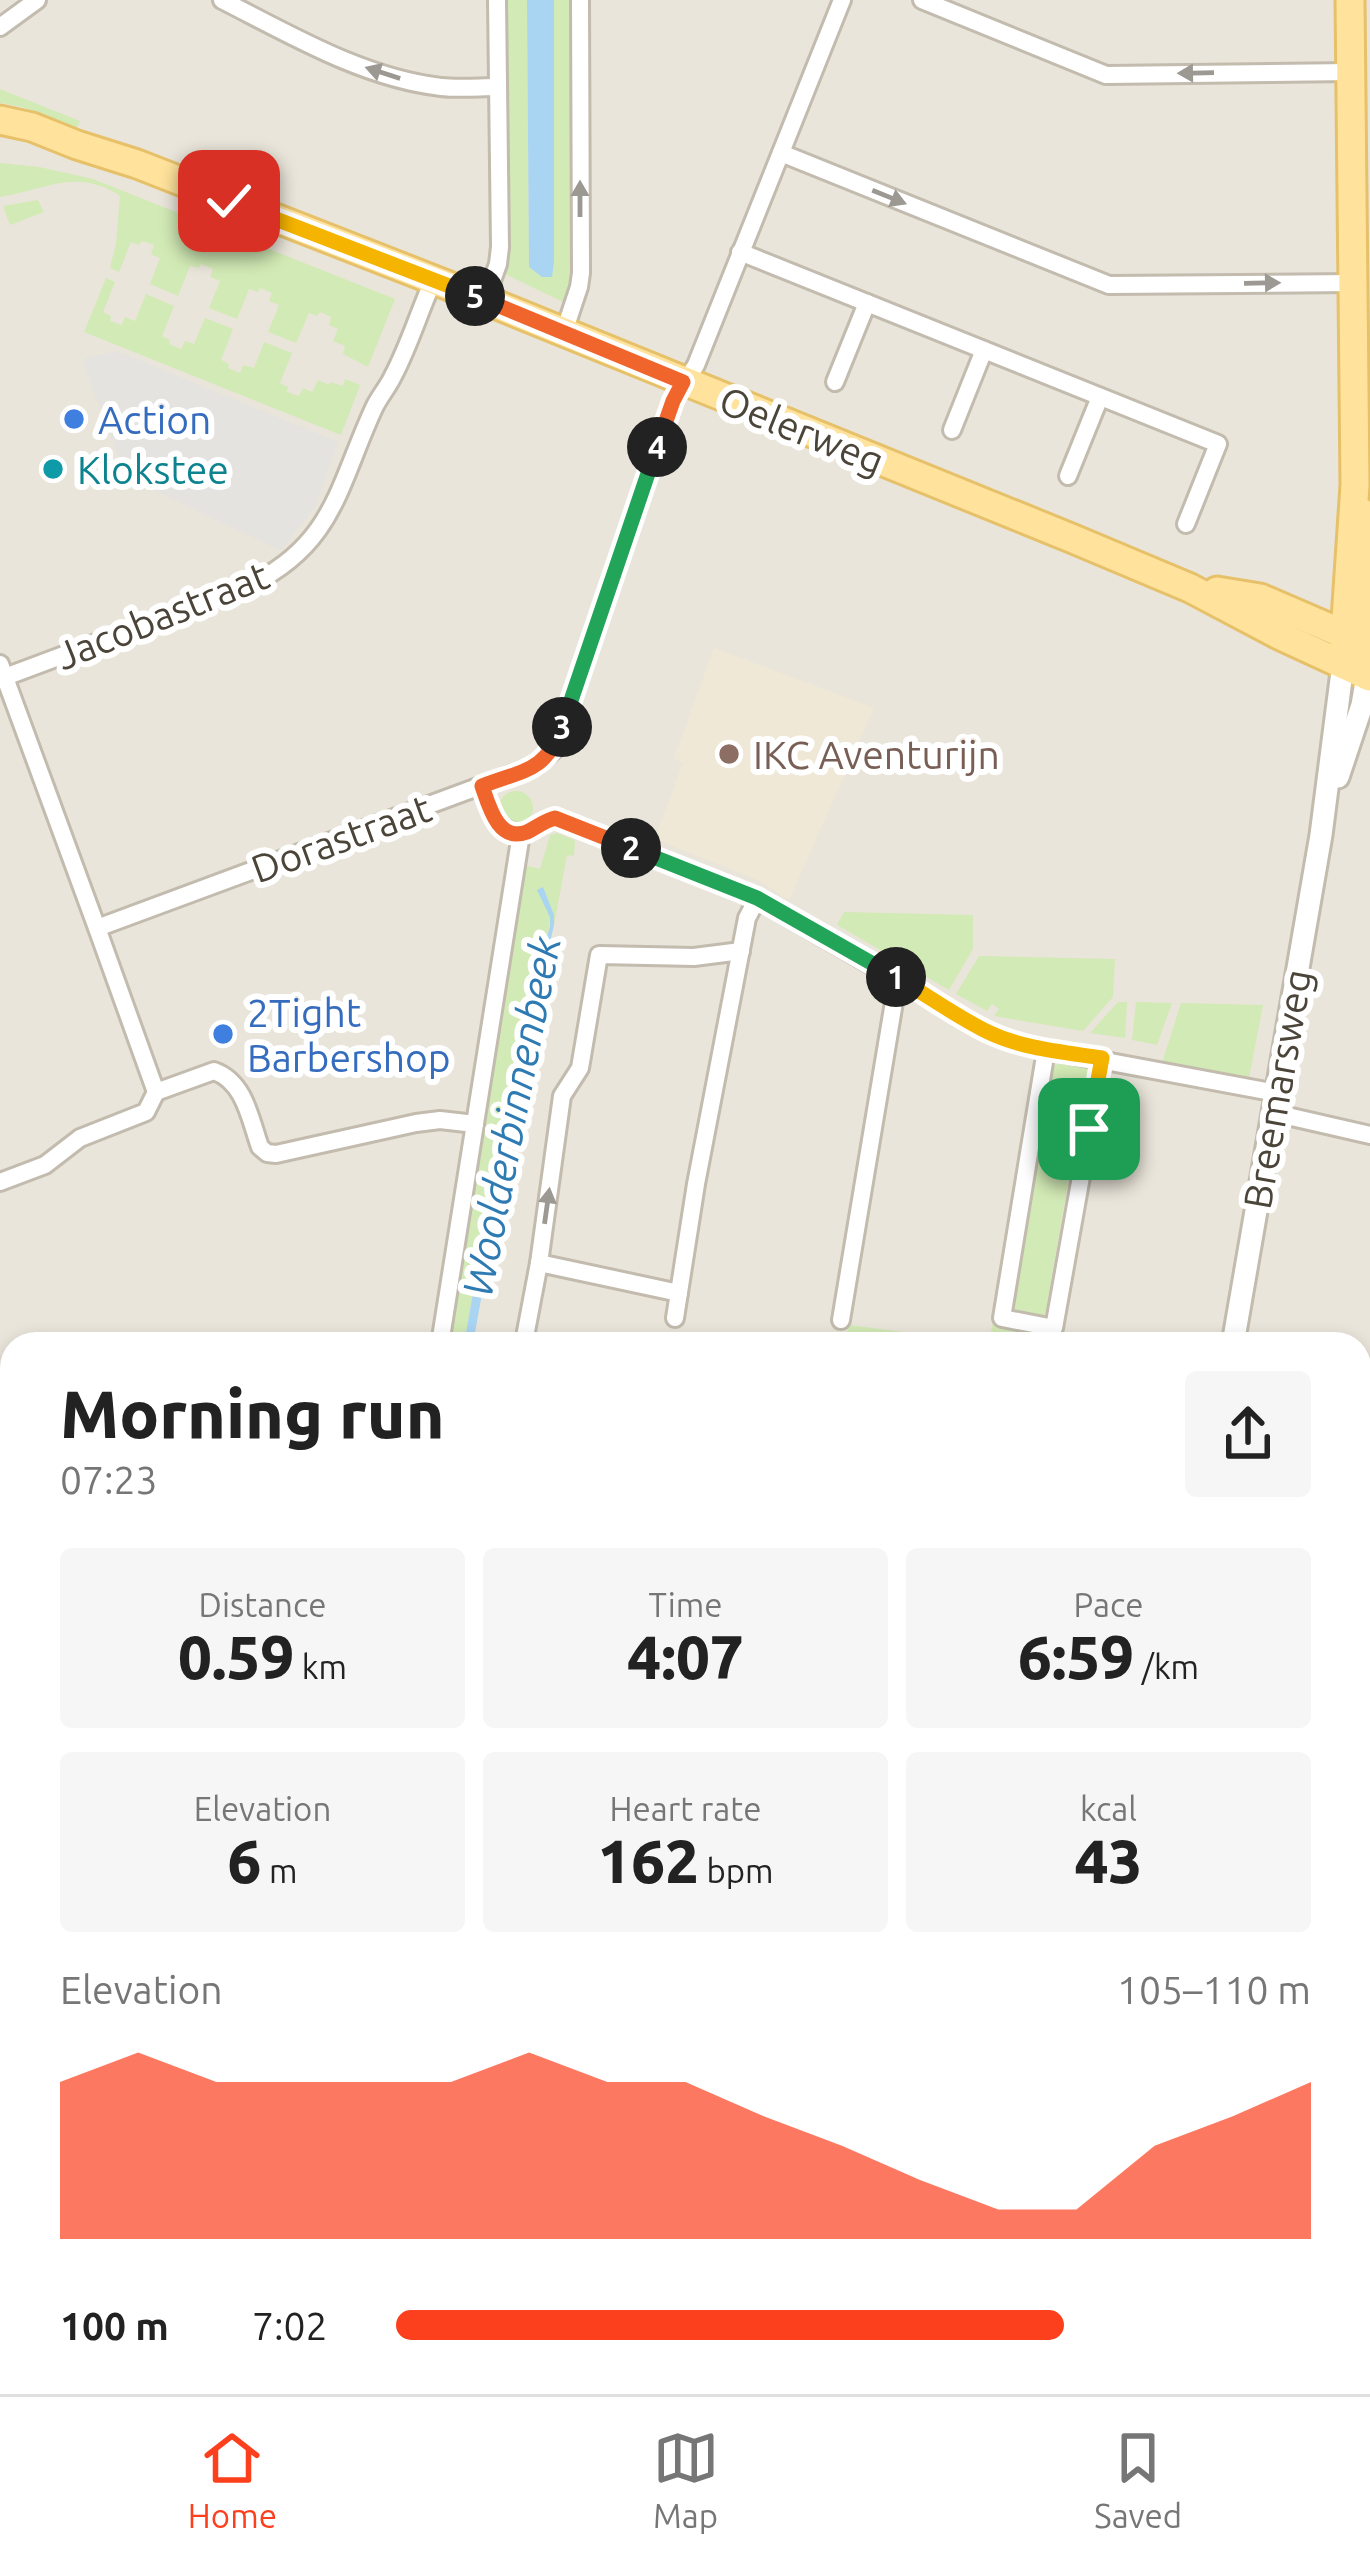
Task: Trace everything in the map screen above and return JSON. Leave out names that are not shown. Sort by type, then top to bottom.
[{"type":"main road","name":"Breemarsweg","points":[[1350,0],[1360,673]]},
{"type":"main road","name":"Oelerweg","points":[[0,120],[137,164],[433,281],[489,292],[567,323],[683,382],[1190,587],[1360,673]]},
{"type":"main road","name":"Oelerweg","points":[[0,135],[76,145]]},
{"type":"main road","name":"Oelerweg","points":[[1190,587],[1260,598],[1361,641]]},
{"type":"street","points":[[0,28],[37,0]]},
{"type":"street","points":[[222,0],[324,51],[386,75],[444,87],[498,87]]},
{"type":"street","points":[[489,292],[500,247],[497,0]]},
{"type":"street","points":[[567,323],[581,273],[580,0]]},
{"type":"street","name":"Dorastraat","points":[[97,928],[537,765],[554,750],[673,401],[696,365],[842,0]]},
{"type":"street","points":[[922,0],[1106,75],[1351,72]]},
{"type":"street","points":[[781,153],[1109,285],[1354,283]]},
{"type":"street","points":[[740,252],[1218,444],[1186,524]]},
{"type":"street","name":"Jacobastraat","points":[[3,671],[248,586],[277,571],[302,550],[335,506],[433,281]]},
{"type":"street","name":"Oelerweg","points":[[836,382],[867,303]]},
{"type":"street","points":[[952,430],[984,350]]},
{"type":"street","points":[[1068,476],[1100,397]]},
{"type":"street","points":[[3,671],[156,1092]]},
{"type":"street","name":"Breemarsweg","points":[[1236,1332],[1321,835],[1360,673]]},
{"type":"street","points":[[482,786],[492,815],[510,833],[520,834],[555,818],[757,898],[985,1030],[1046,1050],[1102,1058],[1276,1103],[1370,1135]]},
{"type":"street","points":[[442,1332],[520,834]]},
{"type":"street","points":[[676,1318],[696,1184],[747,918],[757,898]]},
{"type":"street","points":[[526,1332],[562,1096],[580,1068],[599,955],[694,957],[741,951]]},
{"type":"street","points":[[841,1320],[898,979]]},
{"type":"street","points":[[1046,1050],[1002,1318],[1054,1328],[1102,1058]]},
{"type":"street","points":[[0,1182],[46,1165],[80,1138],[146,1112],[156,1092],[214,1071],[236,1083],[260,1147],[267,1154],[416,1123],[475,1124]]},
{"type":"street","points":[[539,1263],[679,1294]]},
{"type":"shaded area","points":[[0,0],[1370,0],[1370,1332],[0,1332]]},
{"type":"shaded area","points":[[117,351],[338,442],[316,505],[281,551],[126,477],[83,364],[86,358]]},
{"type":"shaded area","points":[[714,648],[874,708],[789,900],[756,879],[655,839],[683,763],[674,759]]},
{"type":"green space","points":[[503,0],[527,0],[529,266],[542,277],[551,277],[554,0],[571,0],[572,269],[565,303],[501,272]]},
{"type":"green space","points":[[0,89],[80,121],[78,126],[0,103]]},
{"type":"green space","points":[[0,163],[93,179],[395,299],[368,367],[343,354],[345,346],[333,341],[338,329],[329,325],[331,317],[320,312],[317,316],[309,313],[296,343],[268,332],[279,305],[269,301],[272,293],[260,288],[258,292],[249,289],[237,319],[209,308],[220,281],[210,277],[213,269],[201,264],[190,266],[178,296],[150,284],[160,258],[151,254],[154,245],[131,242],[119,272],[110,268],[120,196],[104,187],[75,182],[0,197]]},
{"type":"green space","points":[[38,200],[44,212],[10,225],[3,206]]},
{"type":"green space","points":[[106,278],[115,282],[103,312],[111,316],[110,321],[122,325],[125,317],[135,321],[146,294],[174,306],[162,336],[169,344],[181,349],[185,341],[194,344],[205,318],[233,329],[221,360],[228,368],[240,373],[243,365],[254,368],[264,342],[292,353],[280,383],[288,387],[287,392],[299,396],[303,388],[312,392],[318,380],[343,386],[345,379],[360,385],[341,435],[84,332]]},
{"type":"green space","points":[[516,791],[528,796],[533,808],[528,820],[516,825],[504,820],[499,808],[504,796]]},
{"type":"green space","points":[[550,835],[575,840],[574,856],[567,855],[554,925],[554,915],[521,1034],[466,1332],[450,1332],[524,865],[540,869]]},
{"type":"green space","points":[[844,912],[973,915],[973,949],[949,990],[837,925]]},
{"type":"green space","points":[[979,956],[1115,959],[1113,997],[1083,1031],[994,1016],[999,1009],[992,1004],[987,1011],[956,994]]},
{"type":"green space","points":[[1118,1002],[1127,1002],[1125,1038],[1090,1033]]},
{"type":"green space","points":[[1136,1002],[1172,1003],[1157,1045],[1132,1040]]},
{"type":"green space","points":[[1181,1003],[1263,1005],[1249,1078],[1162,1063]]},
{"type":"green space","points":[[1064,1061],[1090,1069],[1093,1076],[1086,1117],[1059,1113],[1055,1135],[1039,1132],[1051,1067]]},
{"type":"green space","points":[[1038,1138],[1078,1146],[1048,1298],[1053,1305],[1032,1317],[1010,1305]]},
{"type":"green space","points":[[993,1322],[1048,1332],[991,1332]]},
{"type":"green space","points":[[849,1325],[903,1332],[848,1332]]},
{"type":"water","points":[[527,0],[554,0],[552,277],[542,277],[529,267]]},
{"type":"water","name":"Woolderbinnenbeek","points":[[543,887],[554,925],[523,1063],[475,1332],[466,1332],[509,1091],[550,926],[537,890]]},
{"type":"place","name":"Action","points":[[74,419]]},
{"type":"place","name":"Klokstee","points":[[53,469]]},
{"type":"place","name":"IKC Aventurijn","points":[[729,754]]},
{"type":"place","name":"2Tight Barbershop","points":[[223,1034]]},
{"type":"route","points":[[229,201],[683,382],[554,750],[537,765],[482,786],[500,827],[520,834],[555,818],[757,898],[1004,1039],[1102,1058],[1089,1129]]}]
